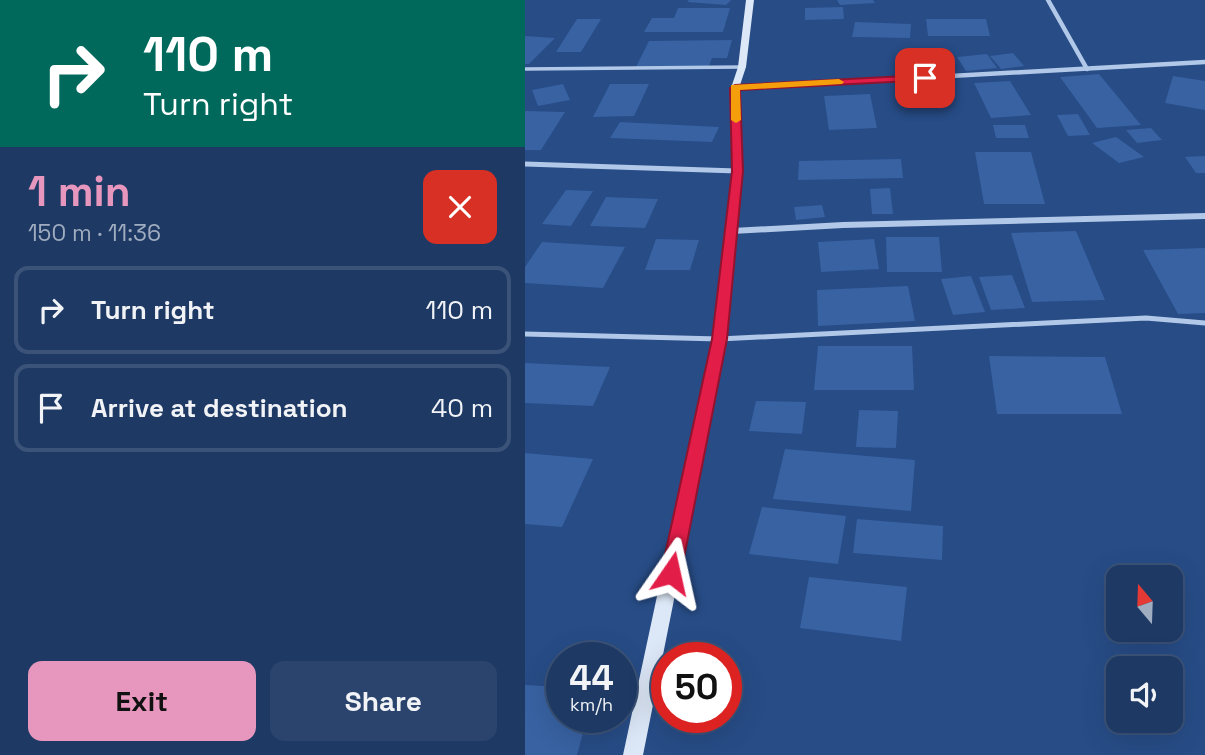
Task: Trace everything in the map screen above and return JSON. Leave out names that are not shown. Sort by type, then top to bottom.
[{"type":"main road","points":[[633,755],[719,339],[737,171],[735,88],[742,67],[750,0]]},
{"type":"street","points":[[1048,0],[1087,69]]},
{"type":"street","points":[[735,88],[1205,62]]},
{"type":"street","points":[[525,164],[737,171]]},
{"type":"street","points":[[732,231],[843,225],[1205,216]]},
{"type":"lane","points":[[525,69],[742,67]]},
{"type":"lane","points":[[525,334],[719,339],[1146,318],[1205,323]]},
{"type":"building","points":[[731,0],[726,5],[687,2]]},
{"type":"building","points":[[837,0],[873,0],[875,3],[840,5]]},
{"type":"building","points":[[843,7],[844,19],[805,20],[805,8]]},
{"type":"building","points":[[678,8],[730,8],[723,32],[644,32],[652,18],[674,18]]},
{"type":"building","points":[[577,19],[601,19],[581,52],[556,52]]},
{"type":"building","points":[[926,19],[986,19],[990,36],[928,36]]},
{"type":"building","points":[[855,22],[911,24],[910,38],[852,37]]},
{"type":"building","points":[[525,36],[555,38],[529,64],[525,64]]},
{"type":"building","points":[[732,40],[727,58],[712,58],[709,66],[636,67],[649,41]]},
{"type":"building","points":[[1013,53],[1024,66],[1001,69],[990,56]]},
{"type":"building","points":[[987,54],[997,68],[966,71],[957,57]]},
{"type":"building","points":[[1099,74],[1141,125],[1097,128],[1060,77]]},
{"type":"building","points":[[1173,76],[1205,81],[1205,110],[1165,103]]},
{"type":"building","points":[[1010,81],[1031,115],[991,118],[974,83]]},
{"type":"building","points":[[563,84],[570,100],[538,106],[532,90]]},
{"type":"building","points":[[610,84],[649,84],[634,116],[593,117]]},
{"type":"building","points":[[870,94],[877,128],[829,130],[824,96]]},
{"type":"building","points":[[525,111],[565,112],[541,150],[525,150]]},
{"type":"building","points":[[1078,114],[1090,135],[1068,136],[1057,115]]},
{"type":"building","points":[[620,122],[719,127],[712,142],[610,138]]},
{"type":"building","points":[[993,125],[1025,125],[1029,138],[996,138]]},
{"type":"building","points":[[1151,128],[1162,140],[1137,143],[1126,130]]},
{"type":"building","points":[[1116,137],[1144,157],[1119,163],[1092,143]]},
{"type":"building","points":[[975,152],[1031,152],[1045,204],[984,204]]},
{"type":"building","points":[[1205,156],[1205,173],[1196,173],[1185,157]]},
{"type":"building","points":[[901,159],[903,178],[798,180],[799,161]]},
{"type":"building","points":[[890,188],[893,214],[872,214],[870,189]]},
{"type":"building","points":[[566,190],[593,191],[571,226],[542,224]]},
{"type":"building","points":[[606,197],[658,199],[645,228],[590,226]]},
{"type":"building","points":[[822,205],[825,217],[796,220],[794,207]]},
{"type":"building","points":[[1076,231],[1105,300],[1032,302],[1011,233]]},
{"type":"building","points":[[886,237],[939,237],[942,272],[887,272]]},
{"type":"building","points":[[656,239],[699,240],[690,270],[645,270]]},
{"type":"building","points":[[874,239],[879,269],[821,272],[818,242]]},
{"type":"building","points":[[542,242],[625,247],[603,288],[525,283],[525,267]]},
{"type":"building","points":[[1205,248],[1205,313],[1178,314],[1143,250]]},
{"type":"building","points":[[1012,275],[1025,308],[991,310],[979,277]]},
{"type":"building","points":[[971,276],[985,312],[953,315],[941,279]]},
{"type":"building","points":[[908,286],[915,321],[818,326],[817,290]]},
{"type":"building","points":[[818,346],[912,346],[914,390],[814,390]]},
{"type":"building","points":[[989,356],[1105,357],[1122,414],[997,414]]},
{"type":"building","points":[[525,363],[610,367],[593,406],[525,403]]},
{"type":"building","points":[[756,401],[806,402],[802,434],[749,431]]},
{"type":"building","points":[[859,410],[898,411],[896,448],[856,447]]},
{"type":"building","points":[[785,449],[915,460],[911,511],[773,499]]},
{"type":"building","points":[[525,453],[593,459],[562,527],[525,524]]},
{"type":"building","points":[[762,507],[846,516],[838,564],[749,554]]},
{"type":"building","points":[[857,519],[943,526],[942,560],[853,553]]},
{"type":"building","points":[[809,577],[907,587],[901,641],[800,628]]},
{"type":"building","points":[[525,685],[546,686],[546,733],[583,733],[577,755],[525,755]]},
{"type":"slow traffic","points":[[736,120],[735,88],[839,82]]},
{"type":"route","points":[[671,573],[719,339],[737,171],[735,88],[925,78]]}]
